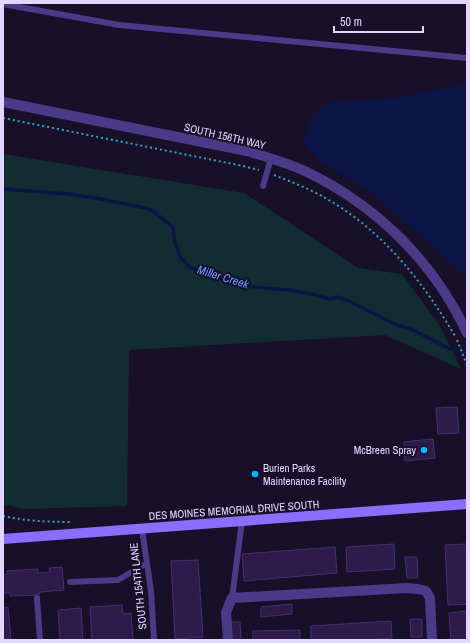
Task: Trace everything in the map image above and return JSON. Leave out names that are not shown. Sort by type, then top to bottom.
[{"type":"main road","name":"DES MOINES MEMORIAL DRIVE SOUTH","points":[[3,539],[467,504]]},
{"type":"street","name":"SOUTH 156TH WAY","points":[[3,102],[247,151],[271,158],[306,172],[334,186],[360,203],[384,222],[407,244],[446,293],[467,333]]},
{"type":"street","points":[[228,640],[226,612],[232,598],[407,588],[426,591],[430,598],[432,640]]},
{"type":"lane","points":[[3,4],[119,25],[467,58]]},
{"type":"lane","points":[[263,186],[271,158]]},
{"type":"lane","points":[[232,598],[242,521]]},
{"type":"lane","name":"SOUTH 154TH LANE","points":[[142,529],[151,591],[154,640]]},
{"type":"lane","points":[[70,582],[118,580],[147,563]]},
{"type":"lane","points":[[37,598],[40,640]]},
{"type":"path","points":[[3,118],[243,166],[267,172],[298,184],[327,199],[350,214],[374,233],[395,253],[414,275],[432,299],[449,326],[467,365]]},
{"type":"green space","points":[[3,154],[244,193],[358,268],[402,274],[440,326],[461,369],[385,335],[129,350],[127,506],[23,509],[3,504]]},
{"type":"shaded area","points":[[467,84],[467,276],[444,258],[377,197],[319,160],[303,143],[312,117],[327,102],[395,98]]},
{"type":"building","points":[[457,407],[459,433],[438,434],[436,408]]},
{"type":"building","points":[[433,439],[435,458],[405,461],[404,442]]},
{"type":"building","points":[[394,544],[395,569],[347,572],[346,547]]},
{"type":"building","points":[[467,544],[467,604],[448,605],[445,545]]},
{"type":"building","points":[[335,547],[337,573],[244,581],[242,554]]},
{"type":"building","points":[[405,557],[417,557],[418,578],[407,578]]},
{"type":"building","points":[[198,560],[203,637],[175,639],[171,561]]},
{"type":"building","points":[[62,567],[64,590],[40,592],[39,595],[10,596],[10,593],[3,593],[3,575],[8,574],[7,571],[38,569],[38,573],[50,572],[49,568]]},
{"type":"building","points":[[292,604],[292,614],[261,617],[261,607]]},
{"type":"building","points":[[122,605],[123,614],[131,613],[133,639],[92,640],[90,607]]},
{"type":"building","points":[[8,607],[11,640],[3,640],[3,608]]},
{"type":"building","points":[[81,608],[83,640],[60,640],[58,610]]},
{"type":"building","points":[[467,611],[467,640],[451,640],[449,613]]},
{"type":"building","points":[[410,619],[422,619],[422,637],[411,637]]},
{"type":"building","points":[[391,621],[392,638],[363,640],[311,640],[311,626]]},
{"type":"building","points":[[230,622],[240,622],[241,640],[231,640]]},
{"type":"building","points":[[300,630],[300,640],[253,640],[253,631]]},
{"type":"waterway","name":"Miller Creek","points":[[3,189],[69,194],[150,209],[173,227],[175,243],[181,258],[191,268],[241,285],[290,290],[330,299],[337,297],[347,300],[397,325],[413,330],[450,349],[467,352]]},
{"type":"place","name":"McBreen Spray","points":[[424,450]]},
{"type":"place","name":"Burien Parks Maintenance Facility","points":[[255,474]]}]
